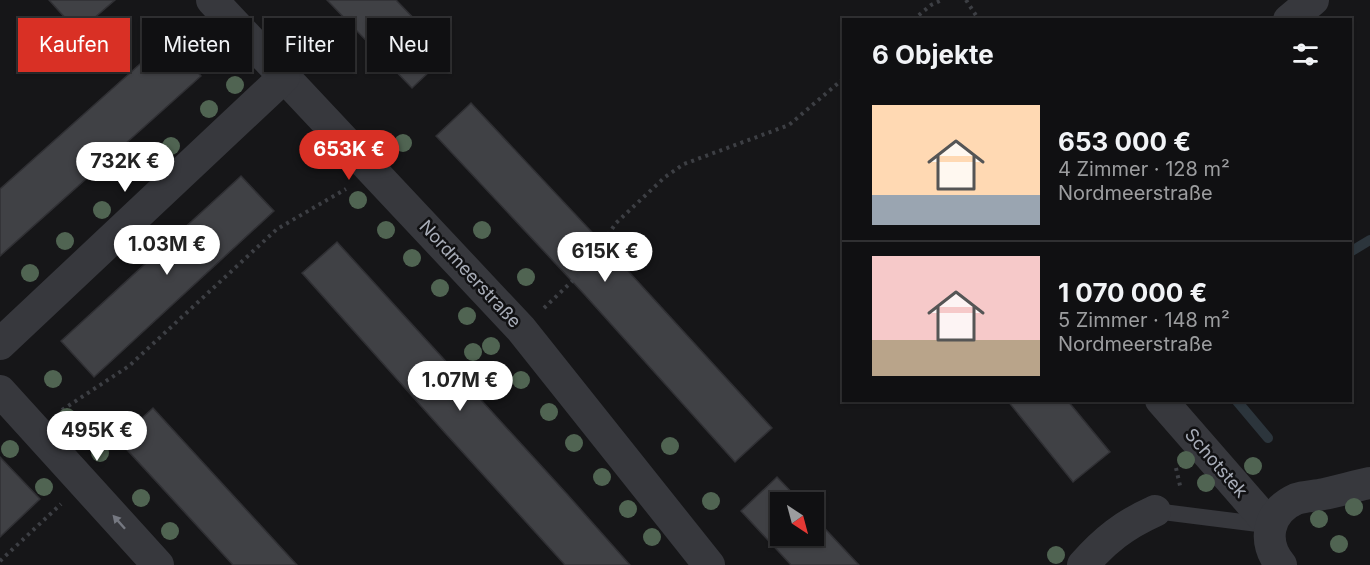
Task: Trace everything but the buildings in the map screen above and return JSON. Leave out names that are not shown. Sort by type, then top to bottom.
[{"type":"street","name":"Nordmeerstraße","points":[[212,0],[521,329],[709,565]]},
{"type":"street","points":[[1291,18],[1313,0]]},
{"type":"street","points":[[0,344],[284,77]]},
{"type":"street","points":[[0,391],[158,565]]},
{"type":"street","name":"Schotstek","points":[[1163,402],[1270,525]]},
{"type":"street","points":[[1281,565],[1276,559],[1269,540],[1270,525],[1280,510],[1296,500],[1370,483]]},
{"type":"street","points":[[1083,565],[1103,543],[1119,530],[1155,511]]},
{"type":"lane","points":[[1155,511],[1270,525]]},
{"type":"path","points":[[915,18],[931,5],[942,0]]},
{"type":"path","points":[[966,0],[978,18]]},
{"type":"path","points":[[521,329],[585,269],[616,223],[665,177],[684,164],[789,125],[842,80]]},
{"type":"path","points":[[33,428],[129,366],[277,229],[348,188],[371,168]]},
{"type":"path","points":[[0,561],[83,483]]},
{"type":"waterway","points":[[1352,251],[1370,240]]},
{"type":"waterway","points":[[1238,402],[1268,438]]}]
